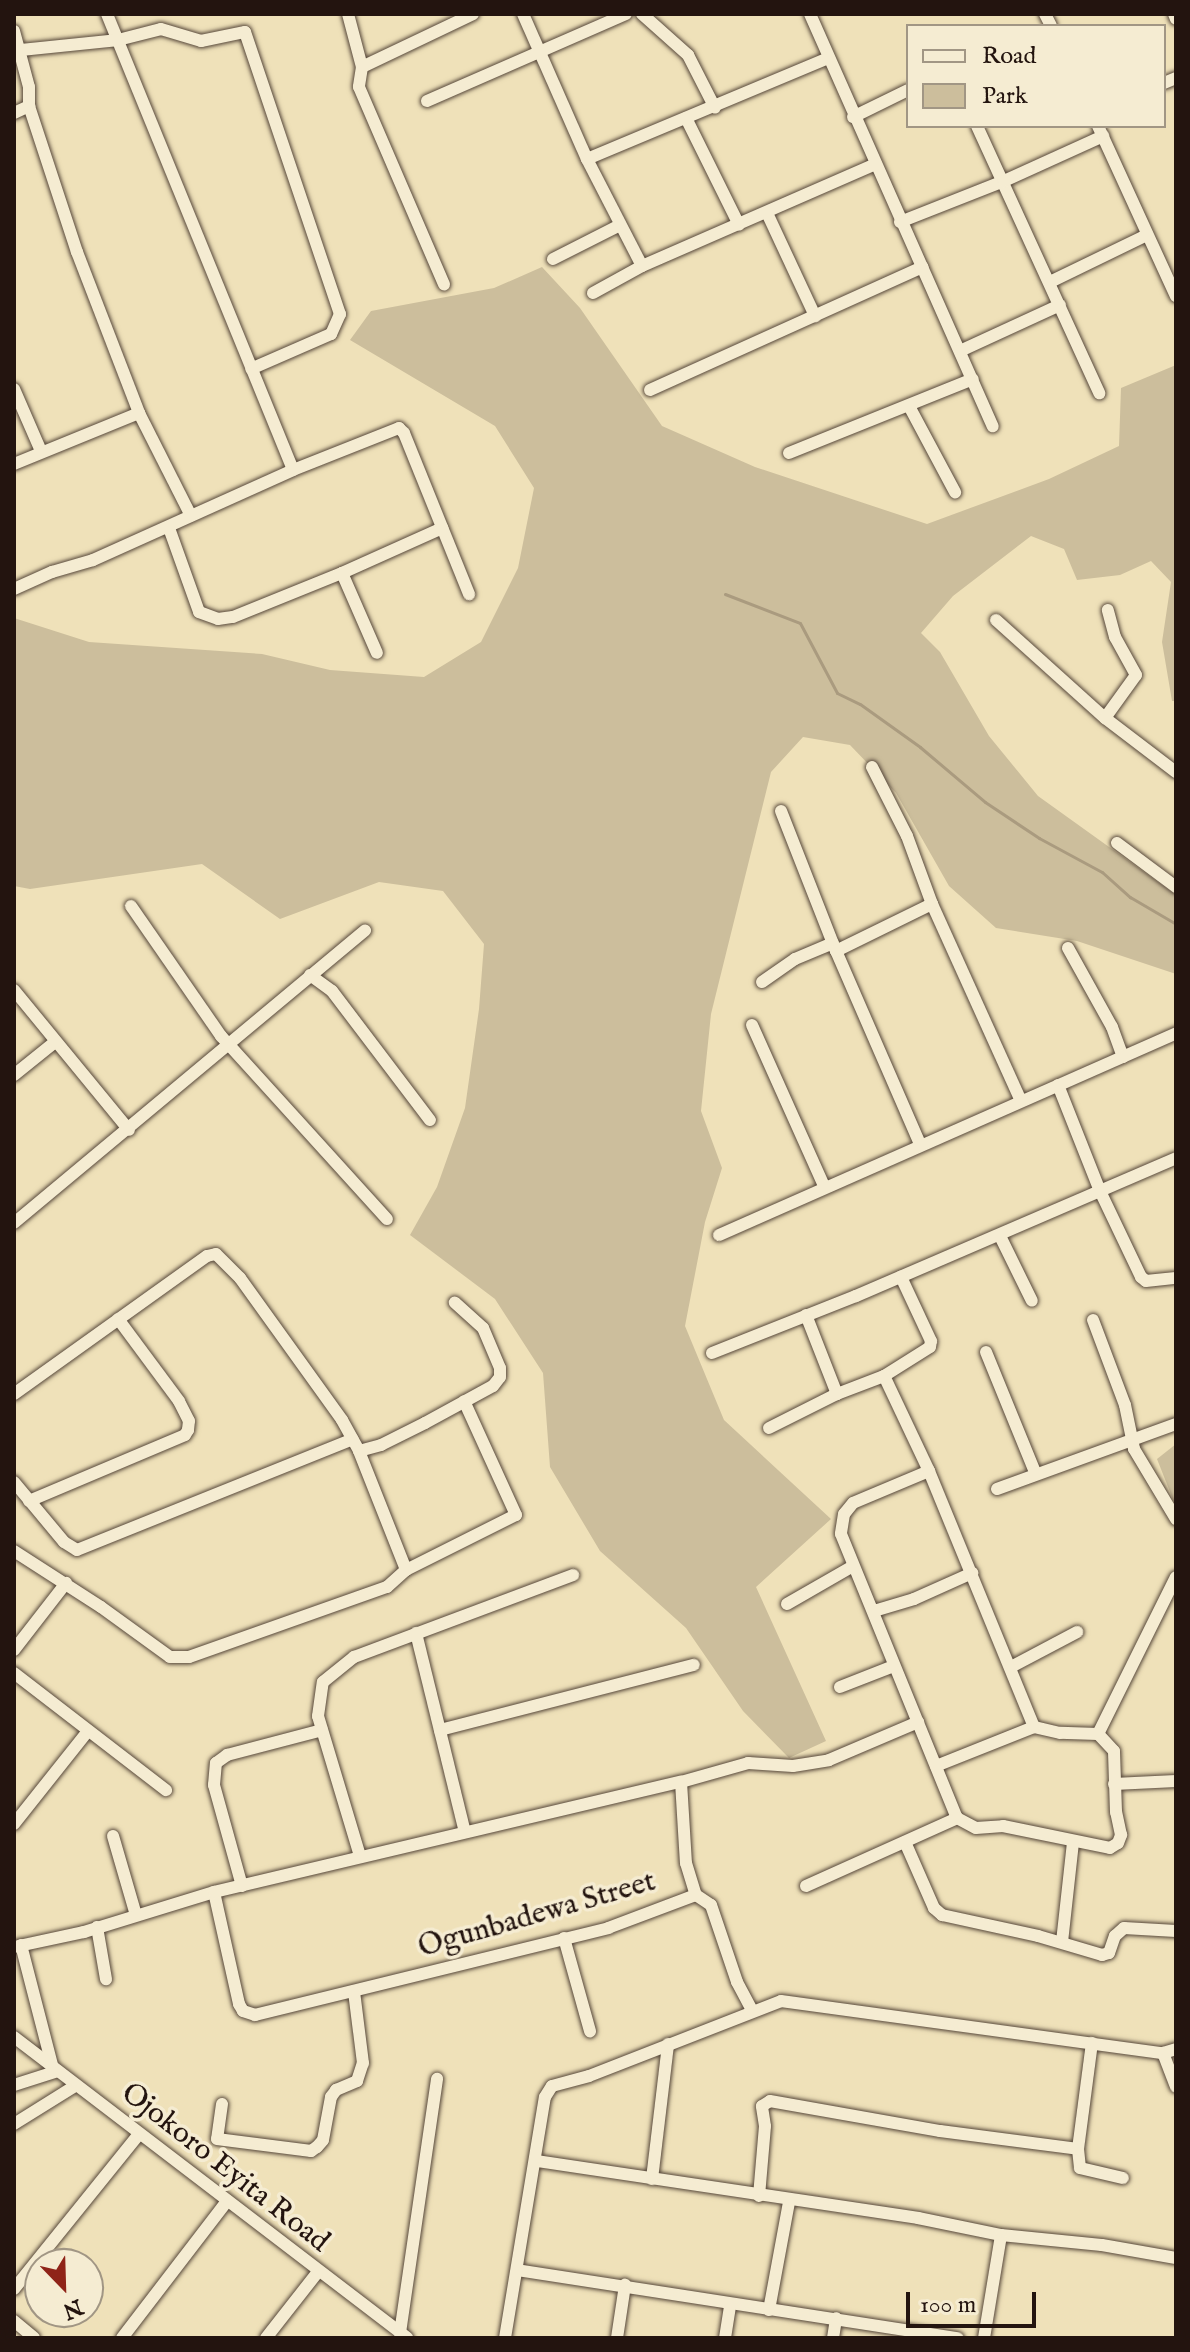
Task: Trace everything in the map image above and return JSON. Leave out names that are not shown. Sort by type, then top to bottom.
[{"type":"street","points":[[107,14],[293,470]]},
{"type":"street","points":[[348,14],[362,67],[359,87],[444,284]]},
{"type":"street","points":[[362,67],[473,14]]},
{"type":"street","points":[[523,14],[587,159],[642,266]]},
{"type":"street","points":[[427,101],[626,14]]},
{"type":"street","points":[[642,14],[688,55],[715,108]]},
{"type":"street","points":[[810,14],[853,117],[993,426]]},
{"type":"street","points":[[21,50],[118,40],[161,29],[201,41],[239,31],[245,32],[251,40],[340,314],[331,334],[251,369]]},
{"type":"street","points":[[14,31],[21,50],[29,106],[77,252],[139,413],[191,516]]},
{"type":"street","points":[[587,159],[715,108],[828,58]]},
{"type":"street","points":[[853,117],[906,91]]},
{"type":"street","points":[[14,113],[29,106]]},
{"type":"street","points":[[686,118],[739,225]]},
{"type":"street","points":[[978,128],[1099,393]]},
{"type":"street","points":[[900,222],[1004,181],[1100,131],[1176,296]]},
{"type":"street","points":[[593,293],[642,266],[876,164]]},
{"type":"street","points":[[767,213],[815,316]]},
{"type":"street","points":[[553,259],[620,225]]},
{"type":"street","points":[[1050,282],[1147,235]]},
{"type":"street","points":[[650,390],[922,267]]},
{"type":"street","points":[[960,351],[1060,305]]},
{"type":"street","points":[[789,453],[973,379]]},
{"type":"street","points":[[14,389],[41,451]]},
{"type":"street","points":[[909,406],[955,492]]},
{"type":"street","points":[[14,464],[139,413]]},
{"type":"street","points":[[14,589],[169,528],[293,470],[399,428],[404,433],[469,594]]},
{"type":"street","points":[[169,528],[199,612],[206,617],[233,617],[442,528]]},
{"type":"street","points":[[342,573],[377,653]]},
{"type":"street","points":[[1105,718],[1136,675],[1115,637],[1108,610]]},
{"type":"street","points":[[996,620],[1105,718],[1176,772]]},
{"type":"street","points":[[872,767],[907,836],[932,904],[1021,1101]]},
{"type":"street","points":[[781,811],[834,947],[920,1144]]},
{"type":"street","points":[[1117,843],[1176,887]]},
{"type":"street","points":[[762,982],[795,959],[834,947],[932,904]]},
{"type":"street","points":[[131,906],[227,1043],[387,1219]]},
{"type":"street","points":[[14,1223],[365,931]]},
{"type":"street","points":[[1068,948],[1112,1027],[1123,1057]]},
{"type":"street","points":[[310,975],[332,991],[430,1120]]},
{"type":"street","points":[[14,990],[129,1130]]},
{"type":"street","points":[[752,1025],[824,1186]]},
{"type":"street","points":[[719,1235],[1176,1033]]},
{"type":"street","points":[[14,1075],[55,1042]]},
{"type":"street","points":[[1058,1085],[1100,1191],[1141,1277],[1146,1281],[1175,1280]]},
{"type":"street","points":[[712,1353],[1000,1236],[1176,1158]]},
{"type":"street","points":[[1000,1236],[1032,1301]]},
{"type":"street","points":[[14,1394],[211,1253],[240,1278],[356,1445],[406,1570]]},
{"type":"street","points":[[769,1428],[837,1394],[884,1376],[925,1352],[931,1341],[901,1277]]},
{"type":"street","points":[[14,1482],[64,1542],[77,1550],[356,1445],[381,1445],[493,1386],[500,1368],[483,1328],[455,1303]]},
{"type":"street","points":[[806,1315],[837,1394]]},
{"type":"street","points":[[29,1501],[185,1435],[188,1430],[189,1421],[179,1401],[118,1319]]},
{"type":"street","points":[[1093,1320],[1125,1405],[1134,1449],[1149,1479],[1176,1519]]},
{"type":"street","points":[[986,1352],[1035,1472]]},
{"type":"street","points":[[884,1376],[929,1471],[1034,1727]]},
{"type":"street","points":[[14,1551],[66,1583],[170,1657],[179,1658],[387,1587],[406,1570],[516,1515],[464,1401]]},
{"type":"street","points":[[997,1489],[1035,1472],[1176,1424]]},
{"type":"street","points":[[929,1471],[853,1503],[844,1514],[841,1534],[957,1818],[976,1828],[1003,1826],[1110,1848],[1118,1843],[1121,1835],[1114,1784],[1114,1751],[1098,1734],[1060,1733],[1034,1727],[936,1766]]},
{"type":"street","points":[[787,1604],[853,1566]]},
{"type":"street","points":[[874,1611],[904,1603],[972,1573]]},
{"type":"street","points":[[360,1856],[318,1716],[321,1689],[332,1672],[354,1657],[573,1575]]},
{"type":"street","points":[[14,1650],[66,1583]]},
{"type":"street","points":[[1098,1734],[1175,1583]]},
{"type":"street","points":[[1011,1667],[1077,1632]]},
{"type":"street","points":[[416,1633],[465,1832]]},
{"type":"street","points":[[440,1730],[694,1665]]},
{"type":"street","points":[[840,1687],[894,1666]]},
{"type":"street","points":[[14,1673],[166,1790]]},
{"type":"street","points":[[14,2085],[55,2068],[17,1946],[97,1927],[214,1892],[681,1782],[748,1763],[793,1766],[829,1760],[918,1722]]},
{"type":"street","points":[[242,1886],[214,1785],[216,1763],[227,1755],[322,1730]]},
{"type":"street","points":[[14,1824],[88,1731]]},
{"type":"street","points":[[1114,1784],[1176,1781]]},
{"type":"street","points":[[681,1782],[686,1863],[696,1895]]},
{"type":"street","points":[[806,1886],[957,1818]]},
{"type":"street","points":[[113,1836],[136,1915]]},
{"type":"street","points":[[905,1842],[938,1912],[1062,1942],[1102,1955],[1109,1953],[1115,1936],[1124,1928],[1176,1931]]},
{"type":"street","points":[[1062,1942],[1073,1842]]},
{"type":"street","name":"Ogunbadewa Street","points":[[214,1892],[243,2011],[255,2015],[639,1918],[696,1895],[711,1905],[737,1982],[752,2010]]},
{"type":"street","points":[[97,1927],[106,1979]]},
{"type":"street","points":[[564,1938],[590,2031]]},
{"type":"street","points":[[222,2104],[217,2139],[303,2150],[317,2147],[323,2140],[331,2097],[336,2090],[357,2081],[363,2063],[354,1992]]},
{"type":"street","points":[[505,2338],[537,2161],[545,2097],[552,2086],[589,2076],[781,2001],[807,2002],[1163,2053],[1176,2049]]},
{"type":"street","name":"Ojokoro Eyita Road","points":[[14,2037],[317,2273],[403,2336]]},
{"type":"street","points":[[1092,2043],[1078,2149],[1080,2168],[1123,2178]]},
{"type":"street","points":[[652,2179],[668,2044]]},
{"type":"street","points":[[1163,2053],[1176,2087]]},
{"type":"street","points":[[403,2336],[437,2079]]},
{"type":"street","points":[[14,2124],[75,2086]]},
{"type":"street","points":[[759,2196],[765,2126],[762,2106],[770,2101],[940,2131],[1078,2149]]},
{"type":"street","points":[[14,2289],[139,2134]]},
{"type":"street","points":[[537,2161],[789,2202],[918,2218],[1001,2235],[1102,2245],[1176,2258]]},
{"type":"street","points":[[122,2338],[227,2201]]},
{"type":"street","points":[[769,2310],[789,2202]]},
{"type":"street","points":[[984,2338],[1001,2235]]},
{"type":"street","points":[[517,2270],[950,2337]]},
{"type":"street","points":[[266,2338],[317,2273]]},
{"type":"street","points":[[617,2338],[625,2285]]},
{"type":"street","points":[[725,2338],[730,2305]]},
{"type":"street","points":[[833,2338],[836,2318]]},
{"type":"street","points":[[14,2321],[34,2338]]},
{"type":"green space","points":[[542,267],[580,308],[662,426],[755,467],[927,524],[1049,479],[1119,446],[1121,388],[1176,365],[1176,701],[1172,701],[1162,642],[1171,582],[1151,561],[1120,575],[1077,580],[1064,549],[1031,536],[953,596],[921,633],[940,652],[989,736],[1038,796],[1176,895],[1176,974],[1077,941],[996,928],[949,886],[896,793],[850,745],[803,737],[771,772],[711,1014],[701,1111],[722,1168],[705,1222],[685,1326],[724,1420],[831,1519],[756,1587],[826,1741],[789,1758],[743,1711],[686,1628],[600,1551],[550,1467],[543,1373],[495,1299],[410,1235],[437,1187],[465,1108],[479,1009],[484,944],[443,891],[379,882],[280,919],[202,864],[30,889],[14,886],[14,618],[89,642],[262,654],[330,670],[424,677],[481,642],[518,568],[534,488],[495,426],[350,340],[371,311],[494,288]]},
{"type":"green space","points":[[1176,1444],[1176,1507],[1157,1459]]},
{"type":"waterway","points":[[725,594],[800,623],[837,693],[860,704],[920,747],[985,802],[1039,838],[1102,872],[1130,897],[1176,924]]}]
